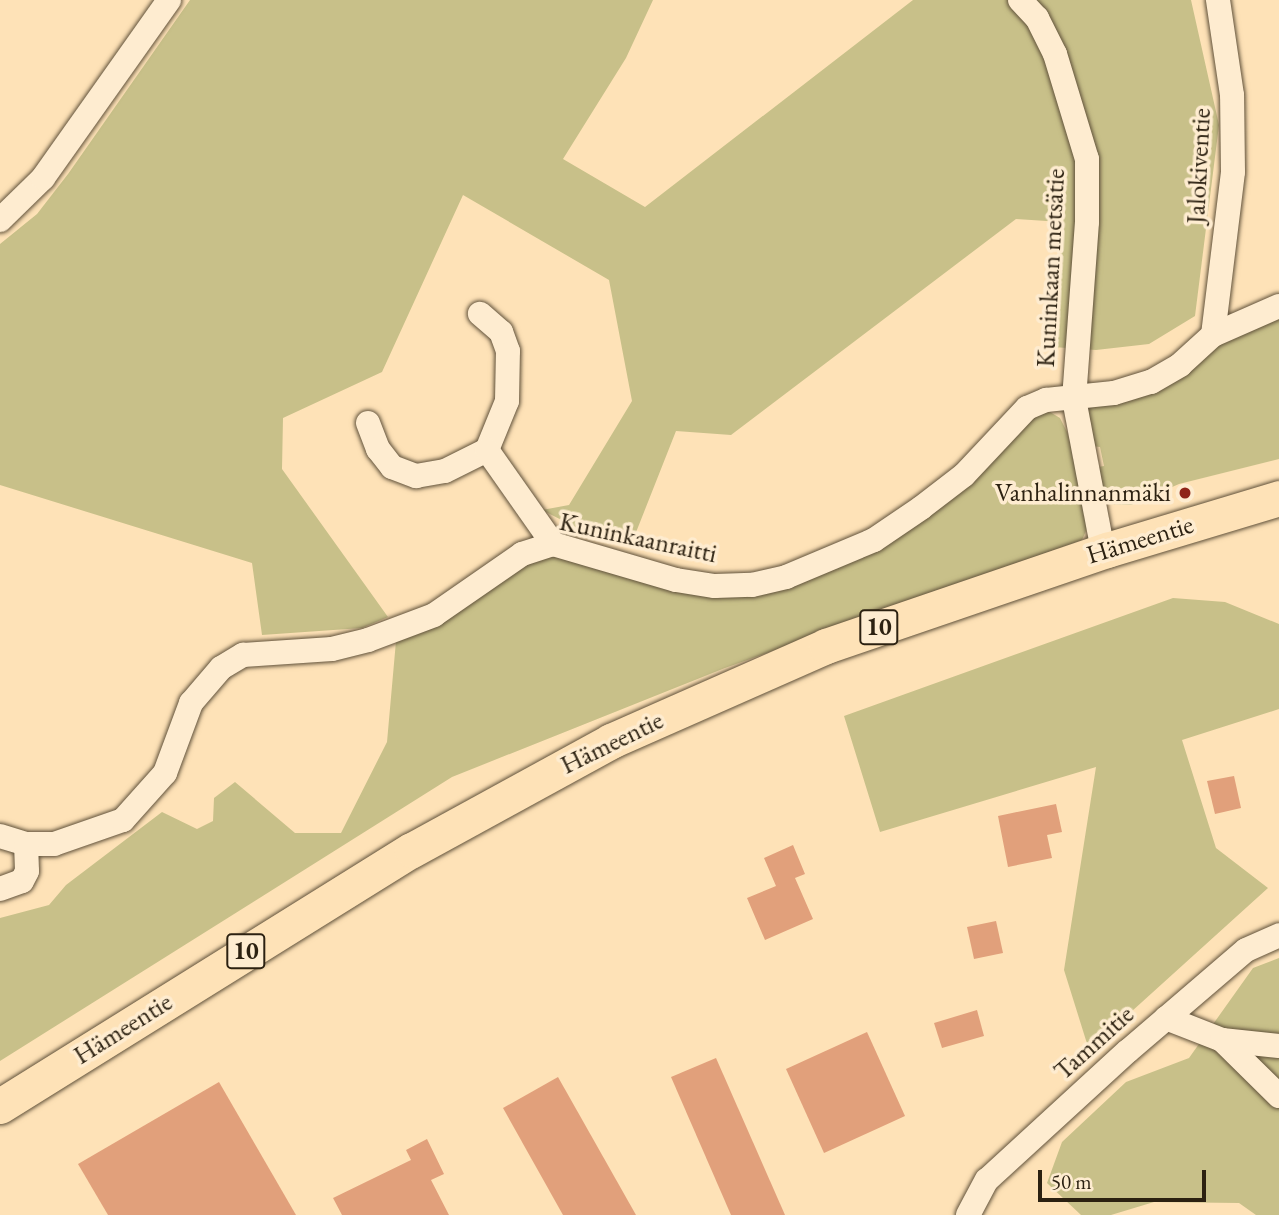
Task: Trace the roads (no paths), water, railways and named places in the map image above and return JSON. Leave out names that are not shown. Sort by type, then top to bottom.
[{"type":"highway","name":"Hämeentie","points":[[0,1106],[412,850],[611,741],[826,646],[1103,551],[1279,498]]},
{"type":"street","points":[[0,220],[43,178],[169,0]]},
{"type":"street","name":"Kuninkaan metsätie","points":[[1020,0],[1037,18],[1055,54],[1087,159],[1087,222],[1074,399],[1103,551]]},
{"type":"street","name":"Jalokiventie","points":[[1213,335],[1233,172],[1232,95],[1218,0]]},
{"type":"street","name":"Kuninkaanraitti","points":[[0,836],[26,844],[54,844],[123,820],[165,773],[191,703],[221,667],[243,655],[332,649],[391,632],[434,615],[522,554],[553,544],[676,580],[715,586],[752,585],[786,577],[874,540],[921,508],[964,475],[1027,408],[1046,400],[1074,399],[1151,382],[1180,365],[1213,335],[1279,306]]},
{"type":"street","points":[[368,423],[378,449],[392,467],[416,476],[445,471],[487,450],[507,401],[508,351],[501,332],[480,314]]},
{"type":"street","points":[[487,450],[553,544]]},
{"type":"street","points":[[0,888],[22,881],[26,844]]},
{"type":"street","name":"Tammitie","points":[[968,1215],[988,1180],[1166,1018],[1246,950],[1279,935]]},
{"type":"street","points":[[1166,1018],[1222,1040],[1279,1046]]},
{"type":"street","points":[[1222,1040],[1279,1096]]},
{"type":"place","name":"Vanhalinnanmäki","points":[[1185,493]]}]
